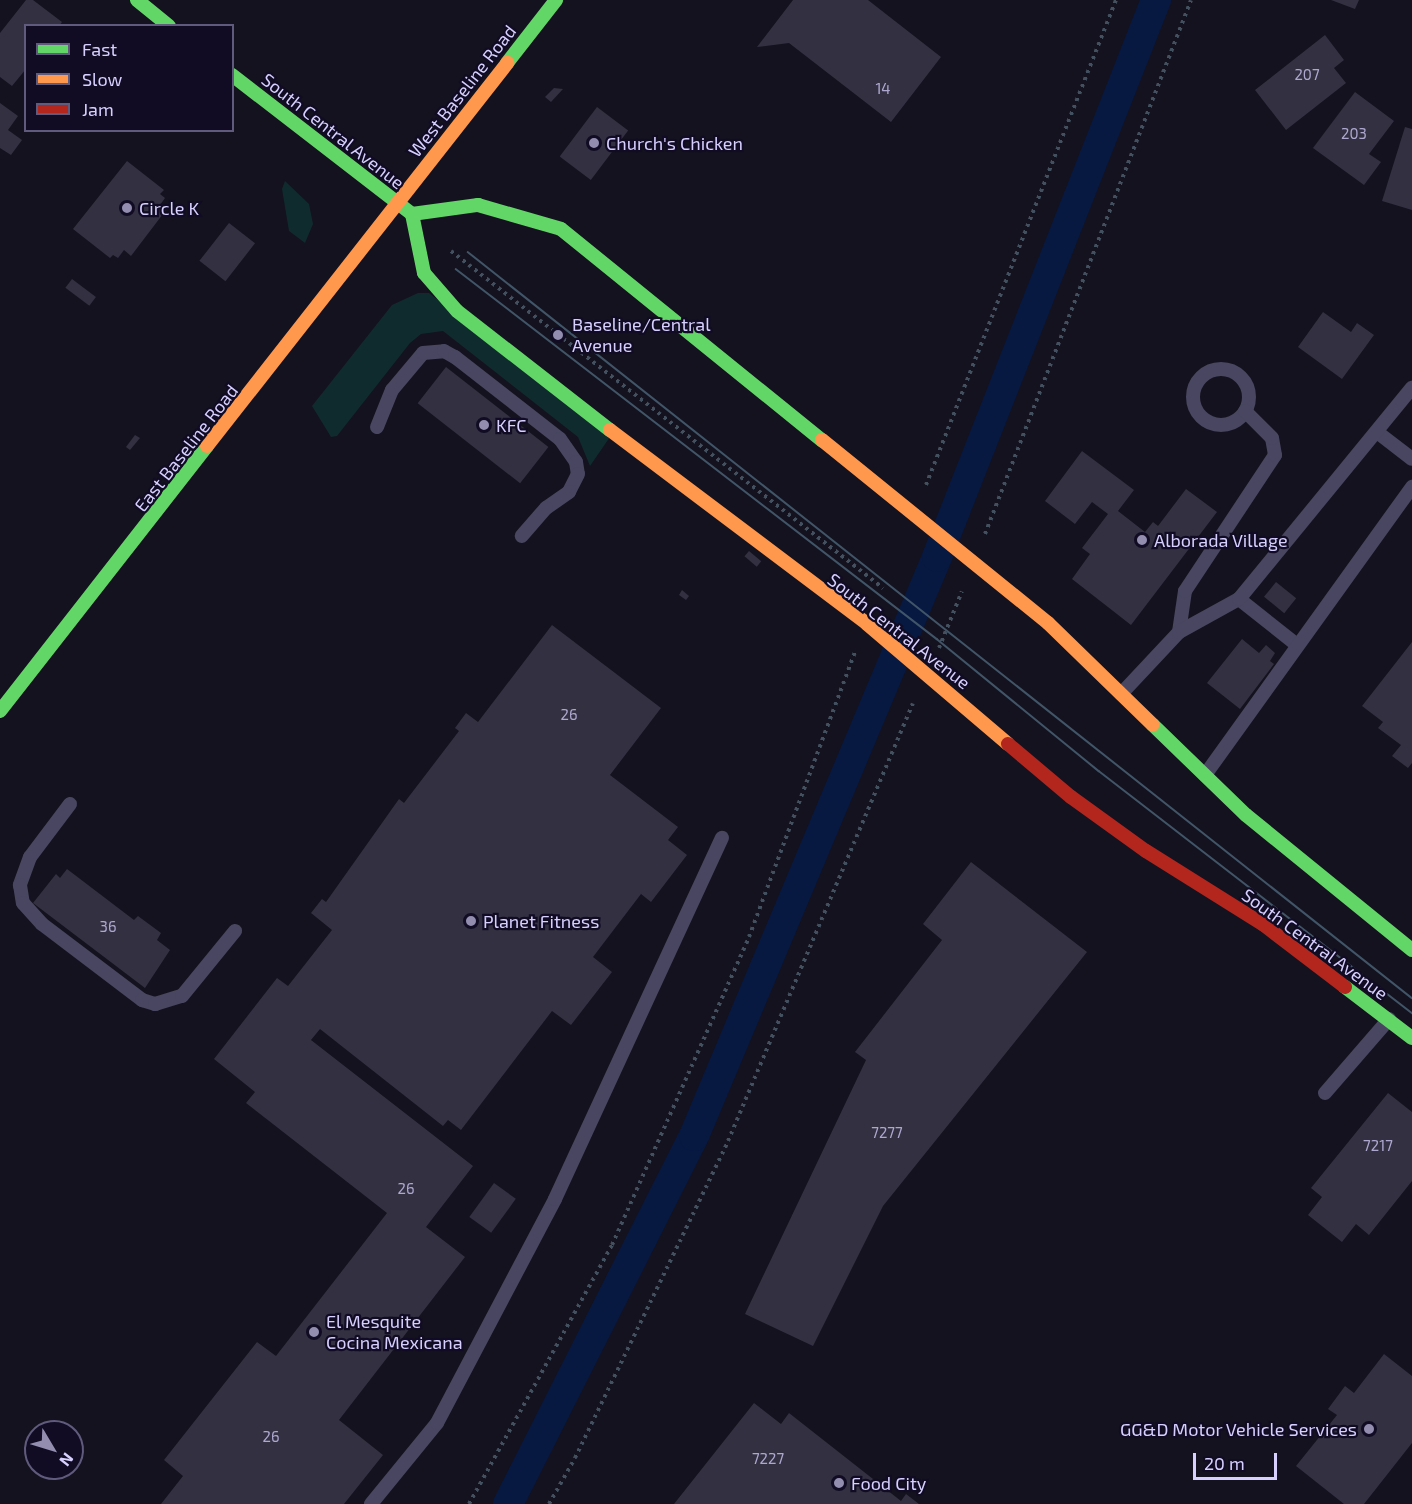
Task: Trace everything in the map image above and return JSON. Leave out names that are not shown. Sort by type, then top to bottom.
[{"type":"main road","points":[[137,0],[167,24]]},
{"type":"main road","name":"West Baseline Road","points":[[398,204],[556,0]]},
{"type":"main road","name":"South Central Avenue","points":[[234,77],[412,214],[424,273],[457,311],[806,581],[867,624],[927,671],[1071,796],[1155,857],[1264,925],[1412,1038]]},
{"type":"main road","name":"East Baseline Road","points":[[0,711],[398,204]]},
{"type":"main road","name":"South Central Avenue","points":[[412,214],[478,205],[561,229],[1048,623],[1204,777],[1412,950]]},
{"type":"lane","points":[[377,427],[392,390],[423,353],[444,351],[454,357],[560,439],[576,462],[578,474],[569,492],[546,508],[522,536]]},
{"type":"lane","points":[[1214,369],[1232,371],[1249,392],[1245,411],[1232,423],[1205,421],[1192,397],[1198,380],[1214,369]]},
{"type":"lane","points":[[1120,695],[1179,632],[1239,599],[1412,388]]},
{"type":"lane","points":[[1179,632],[1185,591],[1275,455],[1272,438],[1245,411]]},
{"type":"lane","points":[[1377,432],[1412,459]]},
{"type":"lane","points":[[1204,777],[1271,688],[1297,645],[1412,487]]},
{"type":"lane","points":[[1239,599],[1297,645]]},
{"type":"lane","points":[[70,804],[30,857],[20,885],[23,903],[42,924],[142,1000],[155,1004],[182,996],[235,931]]},
{"type":"lane","points":[[371,1504],[437,1423],[555,1199],[722,838]]},
{"type":"lane","points":[[1325,1092],[1389,1019]]},
{"type":"path","points":[[914,515],[1116,0]]},
{"type":"path","points":[[549,1504],[575,1458],[728,1141],[973,563],[1191,0]]},
{"type":"path","points":[[445,247],[883,588]]},
{"type":"path","points":[[469,1504],[612,1245],[749,937],[856,648]]},
{"type":"green space","points":[[285,181],[309,204],[313,224],[305,243],[289,231],[282,189]]},
{"type":"green space","points":[[418,293],[429,293],[612,434],[590,466],[578,437],[443,331],[421,334],[410,343],[337,436],[331,437],[312,406],[392,305]]},
{"type":"building","points":[[26,0],[33,0],[62,22],[60,24],[24,24],[24,71],[12,86],[0,77],[0,33]]},
{"type":"building","points":[[793,0],[868,0],[941,57],[891,122],[789,43],[757,47]]},
{"type":"building","points":[[1331,0],[1359,0],[1355,9]]},
{"type":"building","points":[[1325,35],[1344,60],[1334,68],[1346,83],[1286,130],[1255,90]]},
{"type":"building","points":[[554,88],[563,89],[551,102],[545,97]]},
{"type":"building","points":[[1355,92],[1394,121],[1369,154],[1381,162],[1364,185],[1313,148]]},
{"type":"building","points":[[0,103],[18,116],[8,130],[22,140],[11,155],[0,148]]},
{"type":"building","name":"Church's Chicken","points":[[597,107],[628,130],[591,180],[560,157]]},
{"type":"building","points":[[1405,127],[1412,129],[1412,210],[1382,201]]},
{"type":"building","name":"Circle K","points":[[127,161],[164,190],[160,194],[165,198],[160,205],[166,210],[131,256],[124,250],[118,258],[113,255],[110,258],[73,229]]},
{"type":"building","name":"Circle K","points":[[229,223],[255,243],[225,281],[199,261]]},
{"type":"building","points":[[72,279],[96,297],[89,306],[65,288]]},
{"type":"building","points":[[1323,312],[1351,332],[1357,323],[1374,335],[1342,379],[1298,347]]},
{"type":"building","name":"KFC","points":[[446,367],[548,447],[520,483],[418,403]]},
{"type":"building","points":[[135,435],[140,438],[130,450],[126,447]]},
{"type":"building","name":"Alborada Village","points":[[1082,451],[1134,490],[1118,511],[1145,532],[1153,522],[1158,526],[1186,489],[1217,512],[1131,625],[1072,579],[1090,554],[1082,548],[1108,514],[1092,502],[1075,524],[1045,501]]},
{"type":"building","points":[[749,551],[761,561],[757,567],[745,556]]},
{"type":"building","points":[[1276,582],[1296,598],[1284,613],[1264,597]]},
{"type":"building","points":[[682,590],[689,596],[686,600],[679,595]]},
{"type":"building","points":[[552,625],[661,708],[610,775],[678,827],[668,840],[687,855],[651,902],[641,894],[593,957],[612,972],[571,1025],[552,1011],[461,1130],[448,1120],[443,1126],[320,1029],[311,1040],[473,1166],[426,1227],[465,1257],[339,1420],[383,1455],[344,1504],[161,1504],[183,1476],[164,1460],[257,1342],[276,1356],[387,1213],[246,1103],[255,1092],[214,1059],[277,978],[288,986],[332,930],[311,913],[322,899],[326,902],[399,799],[404,803],[459,731],[455,728],[466,713],[478,722]]},
{"type":"building","points":[[1242,639],[1259,653],[1266,645],[1275,653],[1270,661],[1274,664],[1240,709],[1207,683]]},
{"type":"building","points":[[1412,642],[1412,763],[1408,768],[1392,756],[1401,745],[1378,728],[1383,722],[1362,706]]},
{"type":"building","points":[[971,862],[1087,952],[883,1206],[813,1346],[745,1314],[866,1060],[855,1052],[942,940],[923,924]]},
{"type":"building","points":[[67,869],[134,920],[138,916],[161,933],[157,940],[170,950],[145,988],[33,903],[56,874],[60,878]]},
{"type":"building","points":[[1388,1093],[1412,1112],[1412,1181],[1369,1235],[1356,1224],[1342,1242],[1308,1215],[1322,1197],[1311,1188]]},
{"type":"building","points":[[494,1183],[516,1199],[491,1233],[469,1217]]},
{"type":"building","name":"GG&D Motor Vehicle Services","points":[[1384,1354],[1412,1376],[1412,1443],[1364,1504],[1344,1504],[1296,1466],[1337,1415],[1328,1409],[1345,1386],[1354,1393]]},
{"type":"building","points":[[754,1403],[781,1424],[789,1413],[901,1501],[906,1494],[919,1504],[674,1504]]},
{"type":"waterway","points":[[508,1504],[694,1136],[937,557],[1156,0]]},
{"type":"tram line","points":[[468,252],[1412,998]]},
{"type":"tram line","points":[[456,269],[937,639],[1099,771],[1412,1013]]},
{"type":"traffic: fast","points":[[137,0],[167,24]]},
{"type":"traffic: fast","points":[[507,63],[556,0]]},
{"type":"traffic: fast","points":[[234,77],[412,214],[424,273],[457,311],[610,430]]},
{"type":"traffic: fast","points":[[412,214],[478,205],[561,229],[822,440]]},
{"type":"traffic: fast","points":[[0,711],[207,446]]},
{"type":"traffic: fast","points":[[1153,725],[1246,815],[1412,950]]},
{"type":"traffic: fast","points":[[1345,987],[1412,1038]]},
{"type":"traffic: slow","points":[[207,446],[507,63]]},
{"type":"traffic: slow","points":[[610,430],[867,624],[1008,744]]},
{"type":"traffic: slow","points":[[822,440],[1048,623],[1153,725]]},
{"type":"traffic: jam","points":[[1008,744],[1071,797],[1146,851],[1264,925],[1345,987]]},
{"type":"place","name":"Church's Chicken","points":[[594,143]]},
{"type":"place","name":"Circle K","points":[[127,208]]},
{"type":"place","name":"Baseline/Central Avenue","points":[[558,335]]},
{"type":"place","name":"KFC","points":[[484,425]]},
{"type":"place","name":"Alborada Village","points":[[1142,540]]},
{"type":"place","name":"Planet Fitness","points":[[471,921]]},
{"type":"place","name":"El Mesquite Cocina Mexicana","points":[[314,1332]]},
{"type":"place","name":"GG&D Motor Vehicle Services","points":[[1369,1429]]},
{"type":"place","name":"Food City","points":[[839,1483]]}]
